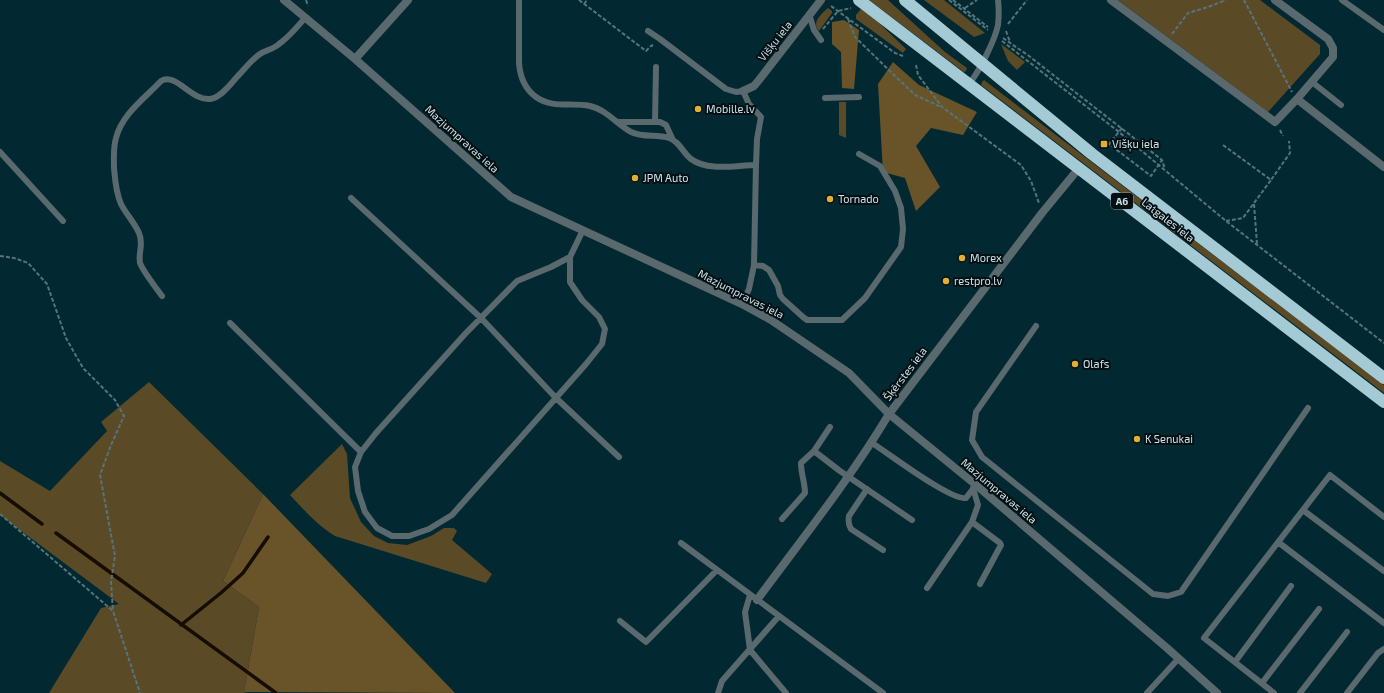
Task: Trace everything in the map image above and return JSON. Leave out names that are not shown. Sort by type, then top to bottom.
[{"type":"highway","name":"Latgales iela","points":[[905,0],[1092,154],[1384,378]]},
{"type":"highway","name":"Latgales iela","points":[[858,4],[969,84],[1384,402]]},
{"type":"street","name":"Mazjumpravas iela","points":[[284,0],[355,59],[511,197],[742,304],[771,320],[849,372],[889,414],[1179,658],[1218,693]]},
{"type":"street","points":[[355,59],[408,0]]},
{"type":"street","name":"Višķu iela","points":[[743,92],[754,86],[821,0]]},
{"type":"street","points":[[1111,0],[1275,122],[1297,100],[1333,57],[1333,48],[1328,39],[1275,0]]},
{"type":"street","points":[[1297,100],[1384,167]]},
{"type":"street","name":"Šķērstes iela","points":[[757,600],[872,443],[889,414],[1042,213],[1079,168]]},
{"type":"lane","points":[[519,0],[519,63],[522,80],[530,92],[542,101],[550,104],[590,106],[603,112],[636,134],[672,138]]},
{"type":"lane","points":[[969,84],[995,34],[999,13],[998,0]]},
{"type":"lane","points":[[1342,0],[1384,30]]},
{"type":"lane","points":[[809,14],[814,30],[819,38]]},
{"type":"lane","points":[[162,296],[141,264],[141,239],[121,203],[117,192],[114,147],[121,125],[128,114],[166,79],[173,80],[192,95],[203,99],[213,99],[228,88],[254,59],[278,46],[285,40],[305,18]]},
{"type":"lane","points":[[648,31],[726,89],[736,92],[743,92],[749,104],[761,117],[757,139],[754,266],[749,289],[742,304]]},
{"type":"lane","points":[[655,122],[656,67]]},
{"type":"lane","points":[[1312,82],[1341,105]]},
{"type":"lane","points":[[825,98],[860,97]]},
{"type":"lane","points":[[616,122],[660,122],[666,125],[672,138],[690,158],[697,162],[714,167],[756,165]]},
{"type":"lane","points":[[0,152],[63,221]]},
{"type":"lane","points":[[754,266],[763,266],[768,270],[778,286],[780,295],[783,299],[807,320],[842,320],[865,298],[901,247],[903,229],[900,208],[895,190],[880,166],[858,154]]},
{"type":"lane","points":[[351,198],[481,318],[556,398],[619,456]]},
{"type":"lane","points":[[570,257],[517,281],[465,334],[376,433],[361,452],[356,467],[358,491],[365,512],[377,528],[392,536],[410,536],[429,529],[452,515],[602,344],[605,329],[599,317],[582,300],[570,282],[570,257],[583,230]]},
{"type":"lane","points":[[230,323],[361,452]]},
{"type":"lane","points":[[1036,326],[976,412],[972,440],[982,456],[1154,594],[1168,596],[1181,592],[1308,408]]},
{"type":"lane","points":[[782,519],[805,493],[801,463],[814,451],[830,427]]},
{"type":"lane","points":[[872,443],[925,478],[956,496],[966,498],[974,487]]},
{"type":"lane","points":[[814,451],[912,520]]},
{"type":"lane","points":[[1274,693],[1204,638],[1330,475],[1384,517]]},
{"type":"lane","points":[[927,588],[972,522],[978,505],[974,487]]},
{"type":"lane","points":[[867,489],[849,516],[848,525],[851,529],[882,550]]},
{"type":"lane","points":[[1303,510],[1384,571]]},
{"type":"lane","points":[[972,522],[997,540],[1001,545],[980,584]]},
{"type":"lane","points":[[1278,542],[1384,623]]},
{"type":"lane","points":[[681,543],[883,693]]},
{"type":"lane","points":[[620,621],[646,642],[717,570]]},
{"type":"lane","points":[[1234,662],[1291,586]]},
{"type":"lane","points":[[750,594],[745,612],[750,650],[786,693]]},
{"type":"lane","points":[[1262,683],[1320,609]]},
{"type":"lane","points":[[718,693],[722,681],[779,616]]},
{"type":"lane","points":[[1300,693],[1348,632]]},
{"type":"lane","points":[[1347,693],[1378,653],[1384,648]]},
{"type":"lane","points":[[1147,693],[1179,658]]},
{"type":"path","points":[[579,0],[646,51],[651,46],[656,45]]},
{"type":"path","points":[[584,4],[587,0]]},
{"type":"path","points":[[949,0],[963,9]]},
{"type":"path","points":[[953,0],[1119,132],[1226,221],[1384,343]]},
{"type":"path","points":[[963,9],[978,0]]},
{"type":"path","points":[[1010,42],[1005,27],[1027,0]]},
{"type":"path","points":[[1167,42],[1188,13],[1208,8],[1226,0]]},
{"type":"path","points":[[1244,0],[1297,100]]},
{"type":"path","points":[[819,38],[833,16],[838,11],[858,4]]},
{"type":"path","points":[[831,6],[895,54],[903,56]]},
{"type":"path","points":[[848,19],[855,37],[915,95],[942,107],[1021,165],[1031,181],[1042,213]]},
{"type":"path","points":[[995,34],[1010,42],[1029,56],[1122,128],[1162,160],[1165,170]]},
{"type":"path","points":[[916,65],[918,75],[942,107]]},
{"type":"path","points":[[1122,128],[1109,144],[1151,176],[1162,160]]},
{"type":"path","points":[[1226,221],[1243,218],[1290,152],[1289,141]]},
{"type":"path","points":[[1223,146],[1271,180]]},
{"type":"path","points":[[1254,204],[1257,244]]},
{"type":"path","points":[[0,256],[14,258],[28,263],[47,284],[69,344],[83,368],[115,400],[124,416],[100,475],[115,556],[111,582],[113,611],[140,693]]},
{"type":"path","points":[[0,514],[113,611]]},
{"type":"shaded area","points":[[869,0],[888,0],[945,52],[967,68],[966,71],[964,72]]},
{"type":"shaded area","points":[[924,0],[944,0],[985,33],[974,37]]},
{"type":"shaded area","points":[[1118,0],[1260,0],[1320,45],[1320,54],[1268,112]]},
{"type":"shaded area","points":[[828,8],[832,11],[832,13],[819,31],[816,22]]},
{"type":"shaded area","points":[[861,9],[878,22],[906,49],[903,53],[856,19],[856,15]]},
{"type":"shaded area","points":[[844,20],[859,30],[854,89],[842,88],[841,52],[832,44],[832,22]]},
{"type":"shaded area","points":[[1001,44],[1025,62],[1017,70],[1008,61]]},
{"type":"shaded area","points":[[893,62],[919,85],[977,112],[963,135],[931,128],[916,146],[940,187],[916,211],[905,178],[883,172],[878,84]]},
{"type":"shaded area","points":[[984,80],[1384,385],[1384,393],[981,85]]},
{"type":"shaded area","points":[[839,102],[846,102],[846,138],[839,135]]},
{"type":"shaded area","points":[[149,382],[263,494],[223,581],[259,607],[244,692],[246,693],[49,693],[101,608],[119,604],[0,515],[0,461],[50,491],[107,431],[101,422]]},
{"type":"shaded area","points":[[342,444],[347,454],[350,498],[361,522],[374,536],[388,543],[407,545],[431,536],[444,528],[454,528],[457,531],[452,540],[492,574],[486,583],[335,536],[311,517],[290,495]]},
{"type":"shaded area","points":[[263,494],[455,693],[244,692],[259,607],[223,581]]},
{"type":"waterway","points":[[0,493],[42,524]]},
{"type":"waterway","points":[[56,533],[276,693]]},
{"type":"waterway","points":[[181,625],[243,573],[268,537]]},
{"type":"place","name":"Mobille.lv","points":[[698,109]]},
{"type":"place","name":"Višķu iela","points":[[1104,144]]},
{"type":"place","name":"JPM Auto","points":[[635,178]]},
{"type":"place","name":"Tornado","points":[[830,199]]},
{"type":"place","name":"Morex","points":[[962,258]]},
{"type":"place","name":"restpro.lv","points":[[946,281]]},
{"type":"place","name":"Olafs","points":[[1075,364]]},
{"type":"place","name":"K Senukai","points":[[1137,439]]}]
